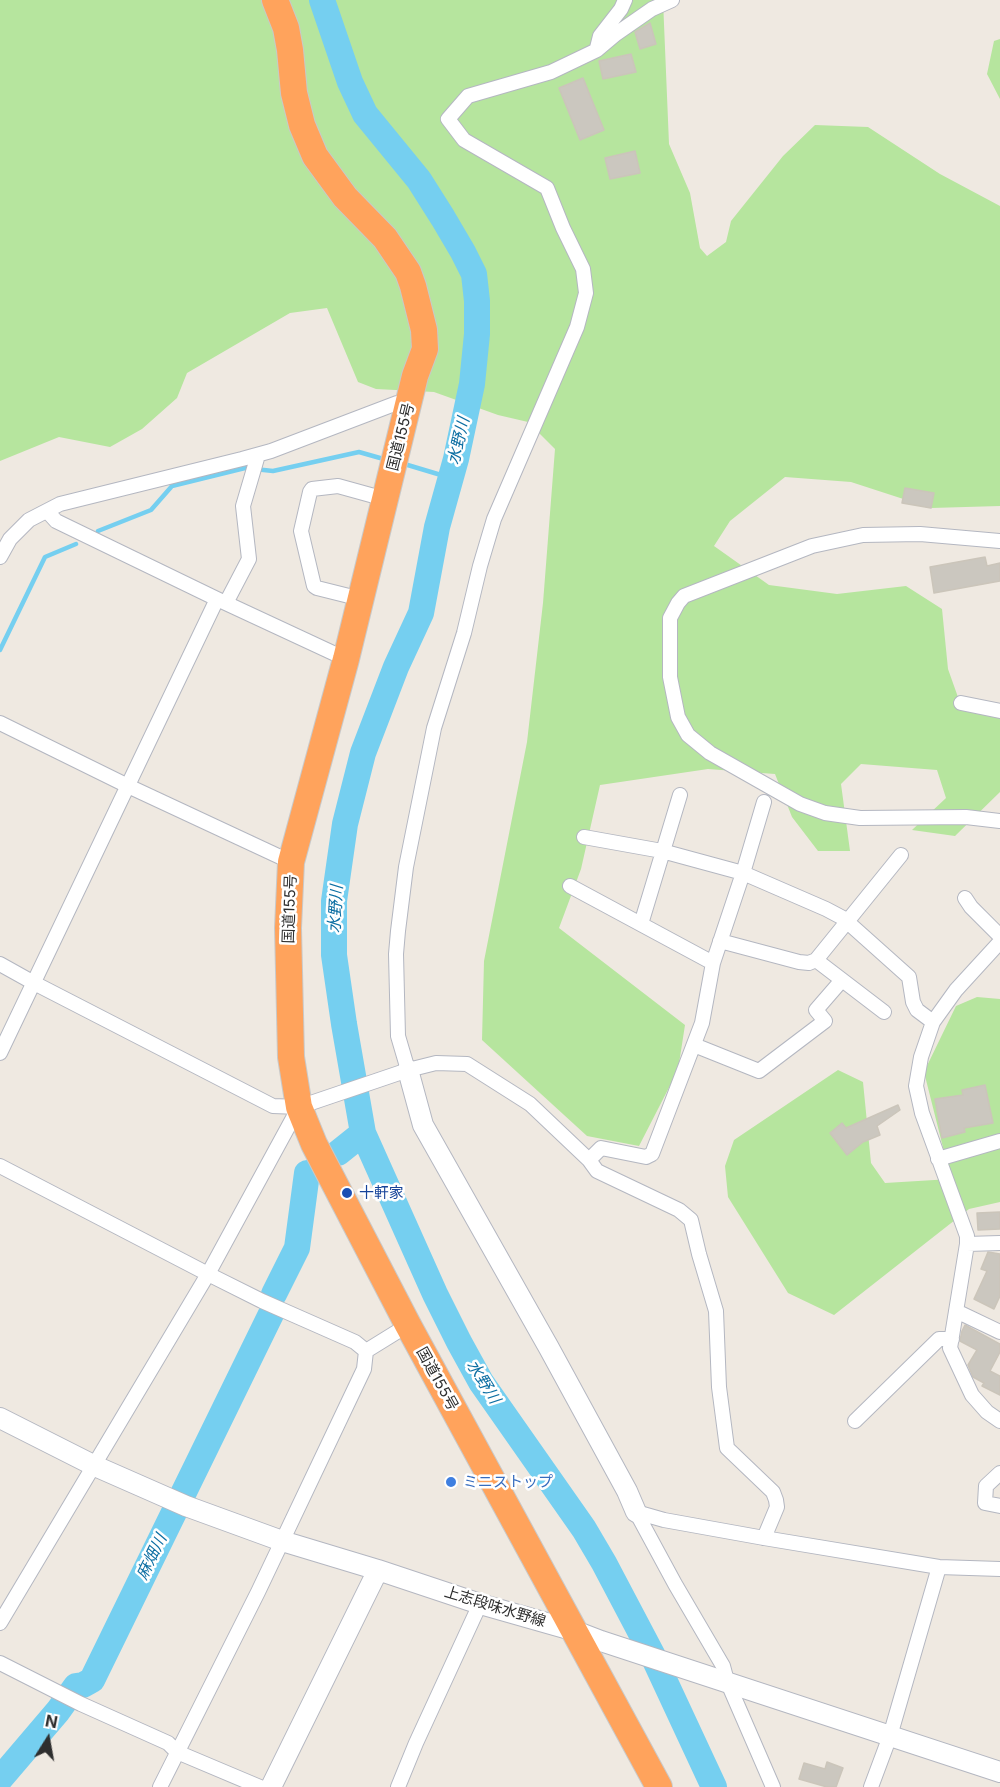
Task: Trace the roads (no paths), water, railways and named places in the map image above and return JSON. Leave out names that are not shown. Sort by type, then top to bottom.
[{"type":"highway","name":"国道155号","points":[[275,0],[286,28],[294,93],[302,125],[315,156],[345,197],[385,238],[408,272],[424,330],[425,349],[415,376],[346,659],[291,862],[288,928],[291,1057],[306,1105],[314,1144],[408,1325],[659,1787]]},
{"type":"street","points":[[597,50],[600,36],[621,9],[625,0]]},
{"type":"street","points":[[672,0],[652,9],[597,50],[551,72],[468,96],[448,118],[464,140],[547,188],[562,228],[583,269],[586,293],[577,327],[494,519],[464,633],[434,728],[406,867],[398,931],[396,954],[398,1036],[423,1125],[555,1359],[675,1584],[723,1666],[718,1679],[773,1787]]},
{"type":"street","points":[[0,557],[10,539],[29,520],[60,504],[258,455],[396,403],[409,405]]},
{"type":"street","points":[[0,1053],[128,786],[221,601],[249,559],[243,506],[258,455]]},
{"type":"street","points":[[361,599],[314,586],[301,531],[310,492],[312,489],[338,486],[385,499]]},
{"type":"street","points":[[47,511],[56,521],[346,659]]},
{"type":"street","points":[[1000,541],[920,534],[863,535],[812,546],[684,596],[670,618],[670,677],[678,717],[688,735],[710,753],[800,804],[825,813],[860,818],[966,817],[1000,820]]},
{"type":"street","points":[[961,703],[1000,711]]},
{"type":"street","points":[[0,723],[291,862]]},
{"type":"street","points":[[641,924],[680,795]]},
{"type":"street","points":[[589,1160],[601,1148],[645,1157],[651,1154],[705,1013],[713,963],[764,802]]},
{"type":"street","points":[[585,837],[663,851],[743,873],[826,909],[847,922],[909,977],[913,1002],[917,1010],[933,1022]]},
{"type":"street","points":[[720,940],[799,962],[809,963],[816,960],[901,855]]},
{"type":"street","points":[[570,886],[713,963]]},
{"type":"street","points":[[965,898],[1000,936]]},
{"type":"street","points":[[1000,942],[956,990],[933,1022],[921,1057],[916,1086],[921,1113],[967,1236],[950,1348],[972,1395],[987,1412],[1000,1421]]},
{"type":"street","points":[[816,960],[884,1012]]},
{"type":"street","points":[[0,964],[273,1106],[306,1105],[435,1063],[467,1064],[530,1104],[589,1160],[597,1171],[679,1210],[692,1220],[699,1254],[716,1311],[719,1387],[727,1448],[773,1492],[776,1500],[777,1507],[764,1538]]},
{"type":"street","points":[[694,1045],[759,1071],[825,1021],[816,1010],[842,980]]},
{"type":"street","points":[[0,1623],[95,1466],[306,1105]]},
{"type":"street","points":[[938,1159],[1000,1141]]},
{"type":"street","points":[[0,1166],[262,1301],[355,1342],[366,1352]]},
{"type":"street","points":[[967,1244],[1000,1243]]},
{"type":"street","points":[[956,1311],[1000,1332]]},
{"type":"street","points":[[366,1352],[408,1325]]},
{"type":"street","points":[[855,1421],[939,1339],[952,1339]]},
{"type":"street","points":[[160,1787],[364,1369],[366,1352]]},
{"type":"street","name":"上志段味水野線","points":[[0,1419],[95,1466],[178,1502],[282,1541],[480,1604],[575,1631],[1000,1772]]},
{"type":"street","points":[[1000,1473],[986,1486],[985,1503],[1000,1506]]},
{"type":"street","points":[[636,1512],[664,1520],[939,1567],[1000,1569]]},
{"type":"street","points":[[871,1787],[890,1736],[939,1567]]},
{"type":"street","points":[[271,1787],[378,1570]]},
{"type":"street","points":[[398,1787],[480,1604]]},
{"type":"street","points":[[0,1663],[81,1704],[168,1743],[177,1752],[260,1787]]},
{"type":"waterway","name":"水野川","points":[[322,0],[350,82],[365,114],[419,180],[443,218],[474,274],[477,301],[477,334],[472,384],[456,459],[437,527],[421,613],[396,667],[363,753],[345,824],[334,901],[334,955],[363,1133],[459,1342],[481,1382],[584,1529],[604,1563],[653,1656],[714,1787]]},
{"type":"waterway","points":[[98,531],[151,510],[172,486],[245,468],[273,471],[359,452],[387,460]]},
{"type":"waterway","points":[[401,463],[451,478]]},
{"type":"waterway","points":[[0,650],[45,557],[76,544]]},
{"type":"waterway","name":"麻畑川","points":[[338,1153],[363,1133]]},
{"type":"waterway","name":"麻畑川","points":[[274,1294],[297,1248],[307,1173]]},
{"type":"waterway","name":"麻畑川","points":[[0,1779],[58,1711],[76,1686],[92,1680],[272,1312]]},
{"type":"place","name":"十軒家","points":[[347,1193]]},
{"type":"place","name":"ミニストップ","points":[[451,1482]]}]
